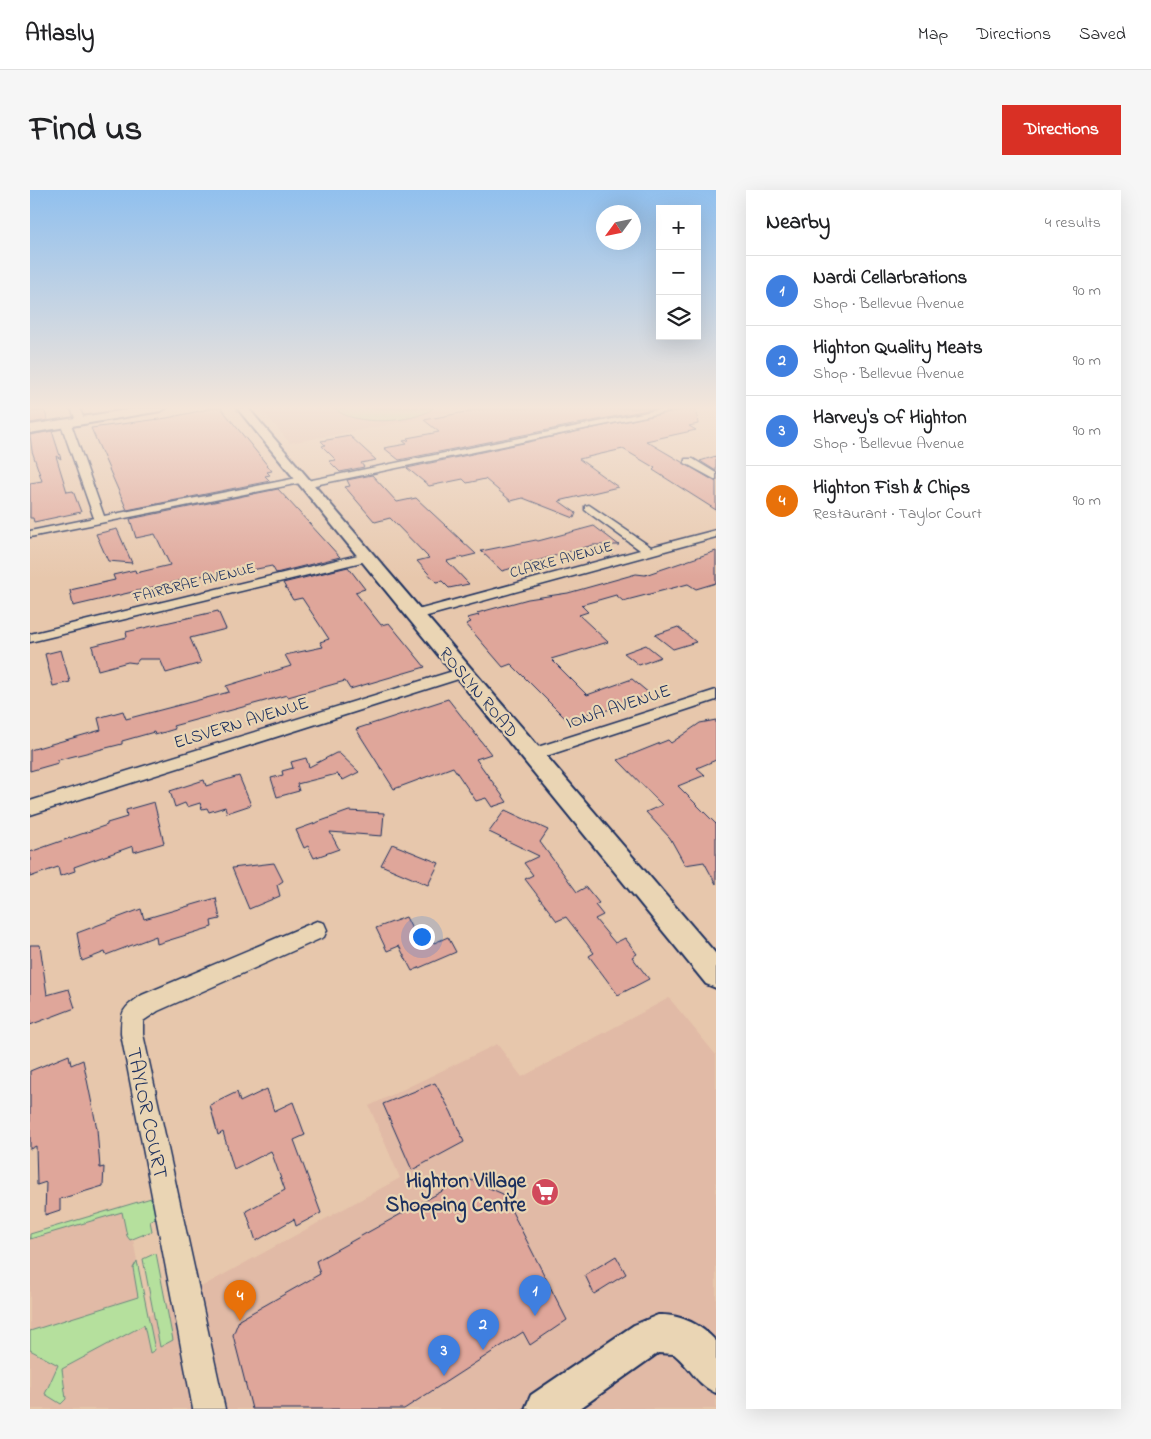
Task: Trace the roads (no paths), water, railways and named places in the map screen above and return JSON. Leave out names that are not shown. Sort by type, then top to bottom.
[{"type":"street","points":[[80,465],[100,520]]},
{"type":"street","name":"ROSLYN ROAD","points":[[289,465],[716,975]]},
{"type":"street","points":[[30,534],[390,465]]},
{"type":"street","points":[[694,465],[716,477]]},
{"type":"street","points":[[589,508],[650,552]]},
{"type":"street","name":"CLARKE AVENUE","points":[[415,615],[716,533]]},
{"type":"street","name":"FAIRBRAE AVENUE","points":[[30,638],[366,557]]},
{"type":"street","name":"ELSVERN AVENUE","points":[[30,808],[464,674]]},
{"type":"street","name":"IONA AVENUE","points":[[532,755],[716,695]]},
{"type":"street","name":"TAYLOR COURT","points":[[209,1409],[132,1034],[132,1016],[150,1004],[316,930]]},
{"type":"street","points":[[545,1409],[647,1338],[660,1333],[677,1334],[688,1340],[716,1372]]},
{"type":"place","name":"Highton Village Shopping Centre","points":[[545,1192]]},
{"type":"place","name":"Nardi Cellarbrations","points":[[535,1316]]},
{"type":"place","name":"Highton Fish & Chips","points":[[240,1321]]},
{"type":"place","name":"Highton Quality Meats","points":[[483,1350]]},
{"type":"place","name":"Harvey's Of Highton","points":[[444,1376]]}]
